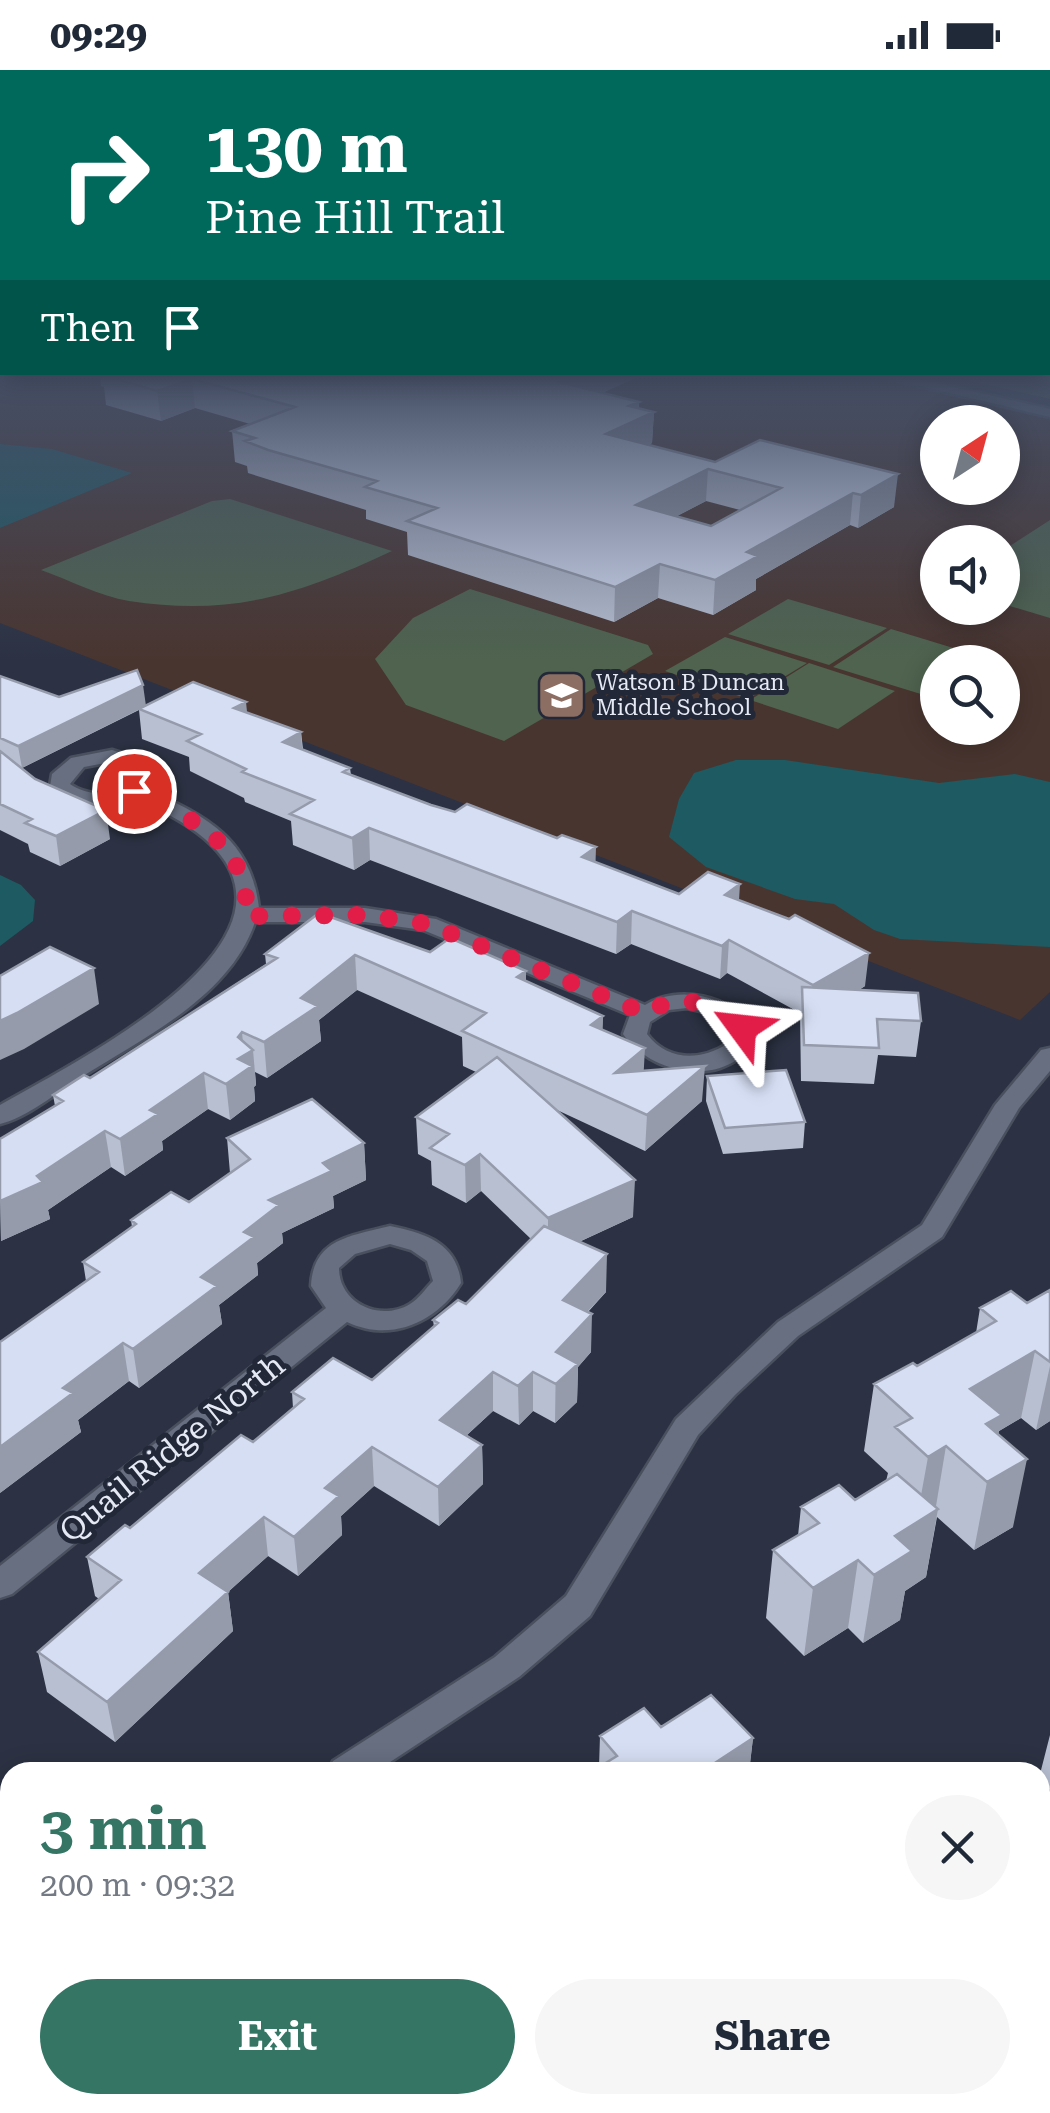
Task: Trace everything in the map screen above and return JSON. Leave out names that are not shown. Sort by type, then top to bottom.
[{"type":"street","points":[[0,1116],[174,1009],[202,987],[224,963],[246,916],[243,874],[224,845],[182,813],[134,791]]},
{"type":"street","points":[[246,916],[365,915],[428,924],[645,1013]]},
{"type":"street","points":[[361,1762],[507,1667],[578,1606],[687,1427],[788,1329],[932,1232],[1008,1105],[1050,1055]]},
{"type":"street","name":"Quail Ridge North","points":[[0,1585],[343,1310]]},
{"type":"shaded area","name":"Watson B Duncan Middle School","points":[[0,469],[920,469],[920,505],[1020,505],[1020,469],[1050,469],[1050,992],[1020,1020],[0,623]]},
{"type":"shaded area","points":[[0,469],[120,469],[132,473],[0,528]]},
{"type":"shaded area","points":[[230,499],[392,551],[296,590],[234,604],[201,606],[118,599],[41,570],[212,501]]},
{"type":"shaded area","points":[[1050,520],[1050,618],[1020,609],[1020,539]]},
{"type":"shaded area","points":[[470,589],[648,645],[653,654],[504,741],[406,705],[375,659],[413,618]]},
{"type":"shaded area","points":[[788,599],[887,628],[829,665],[728,634]]},
{"type":"shaded area","points":[[891,629],[944,645],[920,645],[920,694],[833,667]]},
{"type":"shaded area","points":[[725,637],[807,663],[748,699],[665,671]]},
{"type":"shaded area","points":[[809,663],[895,691],[838,729],[750,700]]},
{"type":"shaded area","points":[[736,760],[785,760],[939,783],[1015,774],[1050,782],[1050,947],[900,939],[874,930],[834,904],[795,899],[706,867],[669,837],[679,799],[694,773]]},
{"type":"shaded area","points":[[0,875],[21,885],[35,900],[33,921],[0,946]]},
{"type":"building","points":[[336,469],[707,469],[636,505],[711,526],[781,488],[709,469],[879,469],[898,474],[861,495],[853,493],[747,552],[758,556],[715,580],[660,564],[615,587],[407,521],[437,508],[365,487],[377,481]]},
{"type":"building","points":[[137,670],[143,685],[18,746],[0,738],[0,676],[59,697]]},
{"type":"building","points":[[193,682],[246,702],[234,708],[301,732],[283,742],[350,768],[343,772],[431,805],[455,812],[467,804],[557,838],[562,835],[596,847],[582,857],[679,894],[708,872],[740,884],[725,895],[789,919],[795,915],[869,953],[813,985],[729,940],[722,946],[632,911],[617,922],[369,828],[352,838],[290,814],[314,800],[242,772],[246,769],[187,741],[201,734],[139,709]]},
{"type":"building","points":[[0,751],[35,779],[106,810],[56,836],[25,823],[32,819],[0,804]]},
{"type":"building","points":[[319,913],[430,952],[450,938],[526,971],[517,977],[603,1016],[591,1025],[645,1048],[615,1073],[705,1066],[647,1115],[462,1031],[486,1013],[355,955],[301,998],[318,1006],[264,1042],[242,1032],[238,1037],[253,1050],[238,1059],[252,1066],[226,1084],[204,1073],[150,1110],[158,1114],[120,1139],[105,1131],[37,1176],[43,1182],[0,1201],[0,1139],[63,1101],[53,1095],[84,1075],[90,1078],[277,958],[265,954]]},
{"type":"building","points":[[50,947],[94,968],[0,1021],[0,976]]},
{"type":"building","points":[[802,987],[918,993],[921,1021],[877,1019],[879,1048],[804,1045]]},
{"type":"building","points":[[497,1057],[635,1180],[548,1218],[480,1154],[465,1165],[430,1148],[449,1134],[416,1117]]},
{"type":"building","points":[[786,1070],[805,1122],[725,1128],[707,1076]]},
{"type":"building","points":[[312,1099],[364,1143],[323,1163],[332,1171],[269,1200],[279,1205],[244,1232],[254,1237],[201,1277],[217,1286],[133,1349],[123,1343],[63,1388],[73,1393],[0,1447],[0,1342],[99,1272],[83,1262],[136,1224],[131,1220],[171,1192],[189,1202],[250,1159],[227,1138]]},
{"type":"building","points":[[544,1226],[607,1254],[563,1300],[592,1314],[556,1352],[578,1364],[556,1384],[533,1372],[518,1386],[493,1372],[440,1420],[482,1445],[438,1487],[372,1447],[325,1488],[339,1496],[294,1537],[264,1517],[199,1573],[228,1592],[107,1702],[38,1652],[121,1580],[87,1557],[125,1525],[130,1528],[241,1435],[253,1442],[304,1399],[292,1392],[333,1358],[372,1380],[438,1323],[433,1320],[458,1300],[466,1304]]},
{"type":"building","points":[[1050,1290],[1050,1362],[1035,1351],[970,1389],[1002,1415],[986,1424],[1027,1459],[987,1482],[946,1446],[928,1457],[895,1427],[912,1418],[874,1384],[913,1363],[917,1366],[996,1321],[980,1308],[1011,1291],[1027,1303]]},
{"type":"building","points":[[897,1474],[938,1509],[895,1536],[912,1551],[874,1575],[858,1560],[813,1588],[773,1550],[819,1523],[801,1507],[839,1485],[855,1500]]},
{"type":"building","points":[[711,1695],[753,1738],[716,1762],[607,1762],[617,1756],[600,1736],[644,1708],[661,1727]]},
{"type":"place","name":"Watson B Duncan Middle School","points":[[561,695]]},
{"type":"route","points":[[134,791],[182,813],[224,845],[243,874],[246,916],[365,915],[428,924],[645,1013],[663,1004],[705,1004],[722,1009],[742,1028]]}]
